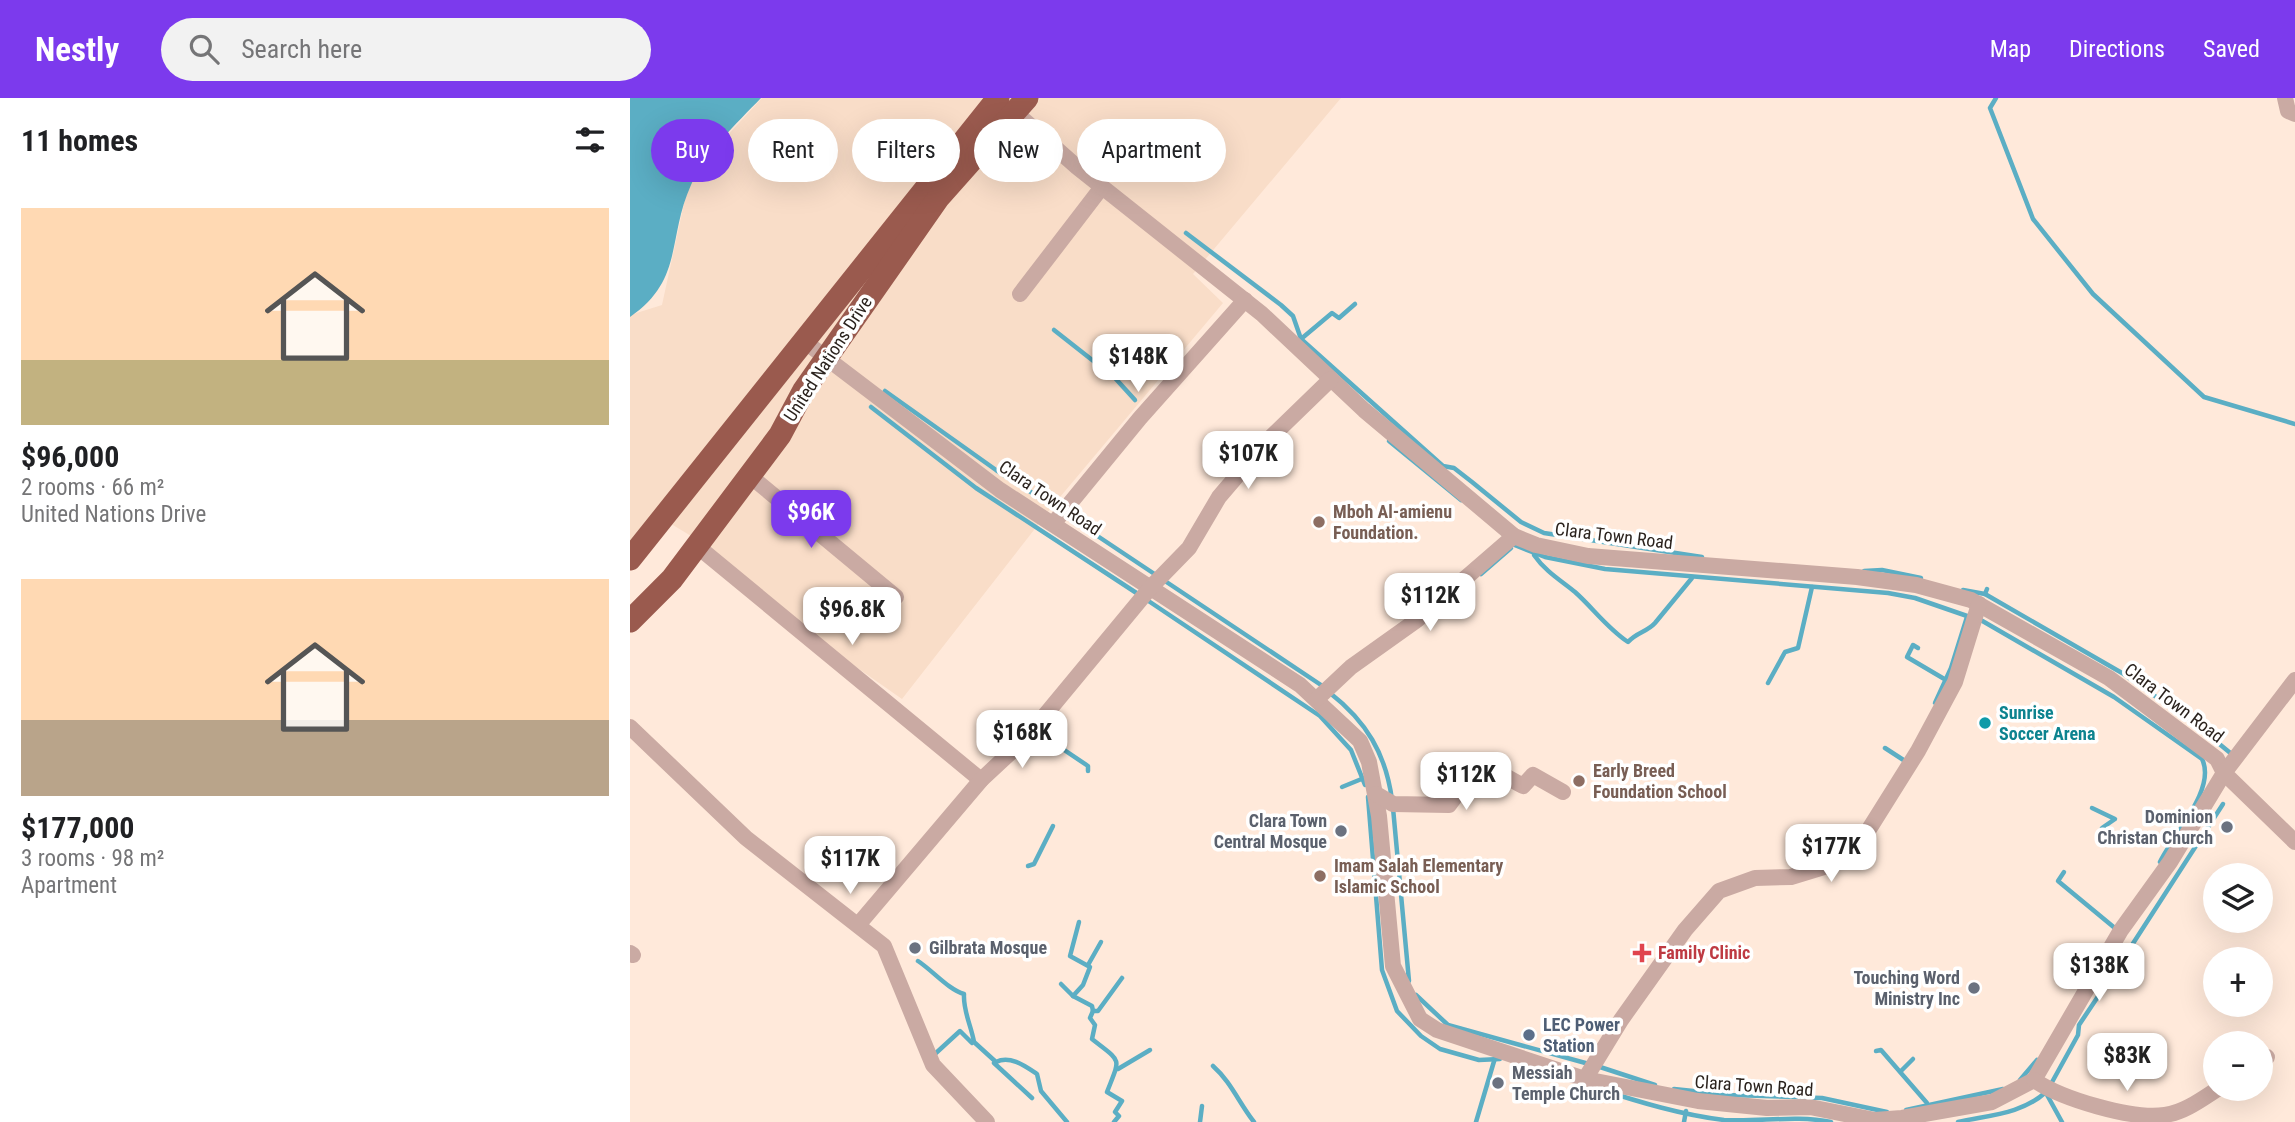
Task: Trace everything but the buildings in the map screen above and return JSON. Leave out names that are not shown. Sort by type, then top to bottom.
[{"type":"highway","name":"United Nations Drive","points":[[630,559],[804,341],[1014,103]]},
{"type":"highway","name":"United Nations Drive","points":[[630,621],[650,603],[697,546],[780,435],[827,357],[939,197],[1014,103]]},
{"type":"street","points":[[2285,98],[2288,111],[2295,114]]},
{"type":"street","name":"Clara Town Road","points":[[1014,103],[1102,187],[1514,536],[1536,545],[1588,556],[1857,577],[1916,585],[1979,604],[2109,678],[2205,749],[2217,759],[2224,773],[2295,842]]},
{"type":"street","points":[[1020,294],[1102,187]]},
{"type":"street","points":[[1054,522],[1140,418],[1241,305]]},
{"type":"street","name":"Clara Town Road","points":[[804,341],[989,482],[1054,522],[1318,698],[1360,741],[1369,762],[1376,794],[1385,859],[1392,966],[1420,1018],[1459,1038],[1585,1079],[1698,1101],[1767,1108],[1810,1107],[1875,1120],[1992,1102],[2034,1080]]},
{"type":"street","points":[[858,925],[981,780],[1026,738],[1152,587],[1189,548],[1219,497],[1266,442],[1331,379]]},
{"type":"street","points":[[749,475],[896,597]]},
{"type":"street","points":[[1318,698],[1351,667],[1417,620],[1514,536]]},
{"type":"street","points":[[697,546],[981,780]]},
{"type":"street","points":[[1585,1079],[1621,1020],[1685,930],[1719,891],[1755,878],[1791,877],[1827,866],[1861,842],[1918,751],[1955,682],[1979,604]]},
{"type":"street","points":[[2203,1098],[2187,1108],[2165,1115],[2146,1115],[2084,1103],[2051,1092],[2034,1080],[2121,930],[2170,862],[2224,773],[2295,680]]},
{"type":"street","points":[[630,727],[746,838],[884,946],[933,1065],[987,1122]]},
{"type":"street","points":[[1376,794],[1393,804],[1449,805],[1475,770],[1479,769],[1491,769],[1523,786],[1534,775],[1563,792]]},
{"type":"shaded area","points":[[762,98],[1341,98],[1193,274],[1223,303],[1055,503],[902,699],[849,662],[696,539],[663,519],[630,555],[630,315],[662,305],[689,182],[734,182],[734,128]]},
{"type":"water","points":[[630,98],[761,98],[734,126],[734,119],[651,119],[651,182],[692,182],[684,204],[667,273],[647,303],[630,317]]},
{"type":"waterway","points":[[1996,98],[1990,108],[2033,219],[2093,294],[2204,397],[2295,424]]},
{"type":"waterway","points":[[1186,233],[1281,305],[1293,316],[1301,339],[1443,466],[1454,468],[1521,522],[1544,533],[1702,557]]},
{"type":"waterway","points":[[1301,339],[1332,313],[1339,318],[1355,304]]},
{"type":"waterway","points":[[1054,330],[1115,378],[1135,400]]},
{"type":"waterway","points":[[1152,342],[1173,360]]},
{"type":"waterway","points":[[885,391],[996,470],[1059,510]]},
{"type":"waterway","points":[[871,407],[976,488],[1138,594]]},
{"type":"waterway","points":[[1389,441],[1461,500]]},
{"type":"waterway","points":[[1066,515],[1324,687]]},
{"type":"waterway","points":[[1512,544],[1545,557],[1605,569],[1888,593],[1915,598],[1970,617]]},
{"type":"waterway","points":[[1481,574],[1511,548]]},
{"type":"waterway","points":[[1534,555],[1548,571],[1575,592],[1613,631],[1628,642],[1655,623],[1692,578]]},
{"type":"waterway","points":[[1864,571],[1882,570],[1921,578]]},
{"type":"waterway","points":[[1768,683],[1785,652],[1798,648],[1812,587]]},
{"type":"waterway","points":[[1987,589],[1985,594],[2122,673],[2195,724],[2234,756]]},
{"type":"waterway","points":[[1963,590],[1985,594]]},
{"type":"waterway","points":[[1147,600],[1320,716],[1351,750],[1365,785]]},
{"type":"waterway","points":[[1935,703],[1951,668],[1967,617]]},
{"type":"waterway","points":[[1979,619],[2114,697],[2202,759],[2205,771],[2198,798],[2160,862]]},
{"type":"waterway","points":[[1918,648],[1913,645],[1907,657],[1946,680]]},
{"type":"waterway","points":[[1330,693],[1354,715],[1372,740],[1385,768],[1392,800]]},
{"type":"waterway","points":[[1042,735],[1088,766],[1088,771]]},
{"type":"waterway","points":[[1885,748],[1905,761]]},
{"type":"waterway","points":[[1342,787],[1364,778]]},
{"type":"waterway","points":[[1368,797],[1382,970],[1397,1011],[1421,1036],[1440,1049],[1479,1060],[1500,1059]]},
{"type":"waterway","points":[[2132,945],[2223,804]]},
{"type":"waterway","points":[[1393,808],[1409,981]]},
{"type":"waterway","points":[[2092,808],[2115,819],[2102,828]]},
{"type":"waterway","points":[[1028,866],[1034,864],[1053,826]]},
{"type":"waterway","points":[[2064,872],[2058,881],[2116,929]]},
{"type":"waterway","points":[[1073,996],[1083,985],[1090,967],[1070,956],[1079,922]]},
{"type":"waterway","points":[[1088,965],[1101,942]]},
{"type":"waterway","points":[[2051,1084],[2078,1035],[2079,1025],[2129,950]]},
{"type":"waterway","points":[[918,961],[964,994],[974,1042],[996,1062],[1012,1061],[1037,1074],[1041,1091],[1067,1122]]},
{"type":"waterway","points":[[1114,1122],[1119,1116],[1115,1112],[1122,1101],[1107,1092],[1115,1072],[1116,1061],[1092,1039],[1095,1025],[1090,1018],[1122,978]]},
{"type":"waterway","points":[[1061,984],[1073,996],[1092,1006],[1093,1011]]},
{"type":"waterway","points":[[1416,995],[1448,1025],[1589,1064]]},
{"type":"waterway","points":[[936,1053],[960,1031],[972,1043]]},
{"type":"waterway","points":[[1118,1069],[1150,1050]]},
{"type":"waterway","points":[[1876,1051],[1881,1050],[1927,1103]]},
{"type":"waterway","points":[[1476,1122],[1495,1058]]},
{"type":"waterway","points":[[1901,1071],[1913,1059]]},
{"type":"waterway","points":[[2020,1080],[2037,1060]]},
{"type":"waterway","points":[[994,1063],[1032,1098]]},
{"type":"waterway","points":[[1213,1066],[1254,1122]]},
{"type":"waterway","points":[[1597,1066],[1655,1085]]},
{"type":"waterway","points":[[1599,1089],[1708,1118],[1805,1119],[1831,1122]]},
{"type":"waterway","points":[[1674,1089],[1732,1095],[1822,1098],[1887,1112]]},
{"type":"waterway","points":[[1906,1110],[2003,1089]]},
{"type":"waterway","points":[[1958,1122],[2016,1109],[2046,1092]]},
{"type":"waterway","points":[[2046,1093],[2062,1122]]},
{"type":"waterway","points":[[1200,1122],[1202,1106]]},
{"type":"waterway","points":[[1684,1122],[1686,1111]]},
{"type":"place","name":"Mboh Al-amienu Foundation.","points":[[1319,522]]},
{"type":"place","name":"Sunrise Soccer Arena","points":[[1985,723]]},
{"type":"place","name":"Early Breed Foundation School","points":[[1579,781]]},
{"type":"place","name":"Dominion Christan Church","points":[[2227,827]]},
{"type":"place","name":"Clara Town Central Mosque","points":[[1341,831]]},
{"type":"place","name":"Imam Salah Elementary Islamic School","points":[[1320,876]]},
{"type":"place","name":"Gilbrata Mosque","points":[[915,948]]},
{"type":"place","name":"Family Clinic","points":[[1642,953]]},
{"type":"place","name":"Touching Word Ministry Inc","points":[[1974,988]]},
{"type":"place","name":"LEC Power Station","points":[[1529,1035]]},
{"type":"place","name":"Messiah Temple Church","points":[[1498,1083]]}]
